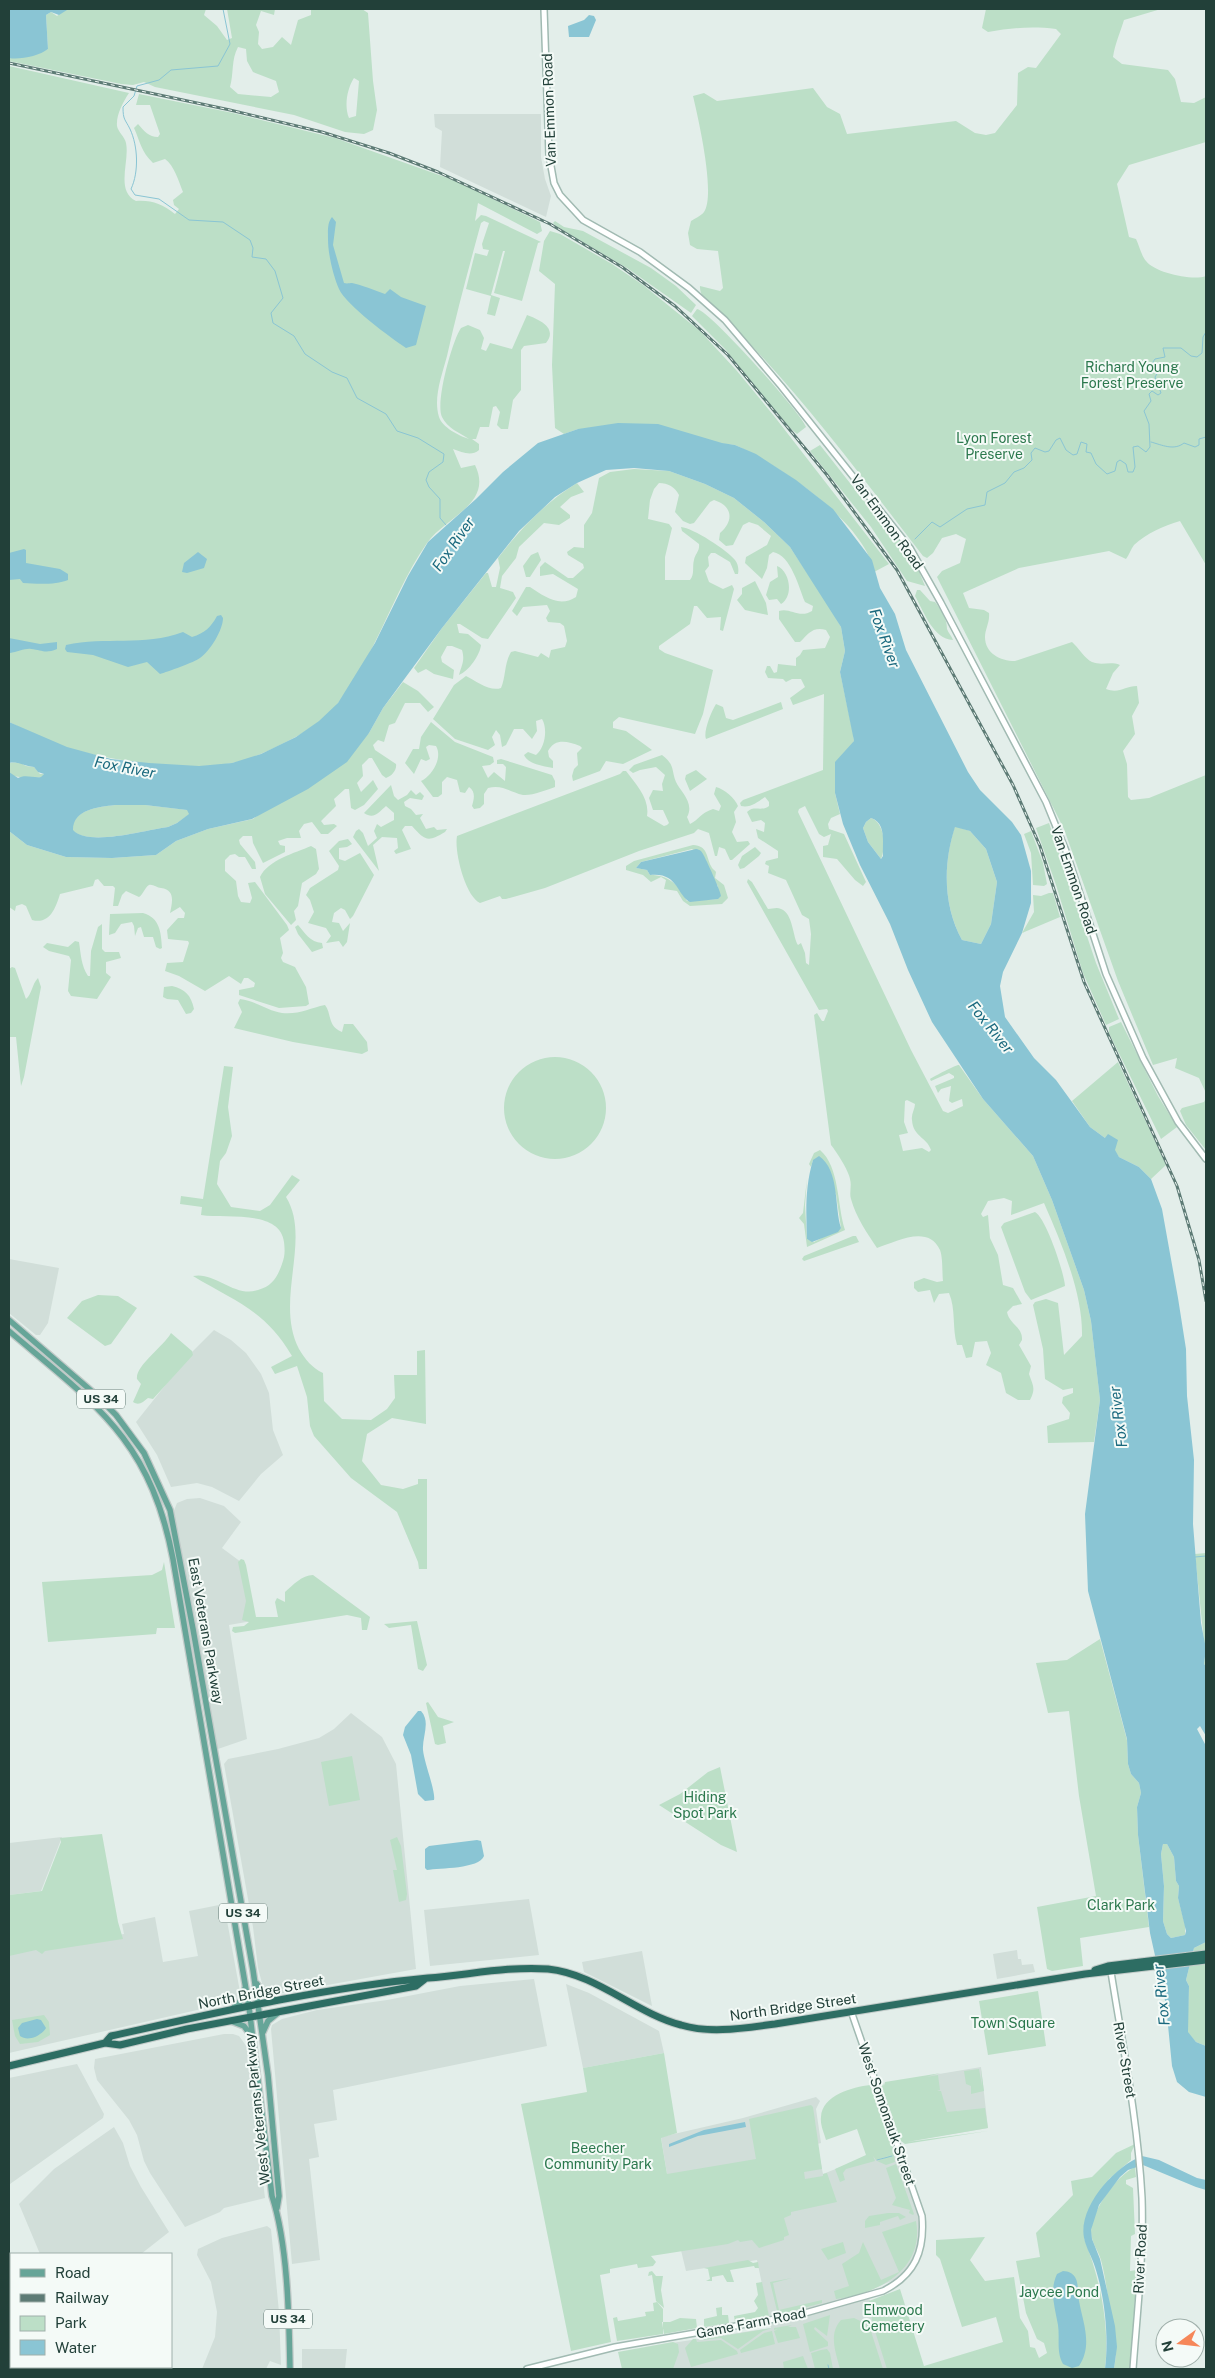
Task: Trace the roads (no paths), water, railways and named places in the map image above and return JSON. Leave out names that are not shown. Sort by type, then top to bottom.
[{"type":"highway","name":"North Bridge Street","points":[[105,2043],[111,2036],[348,1988],[415,1978],[509,1969],[550,1970],[586,1980],[662,2018],[692,2028],[725,2030],[1205,1957]]},
{"type":"highway","name":"North Bridge Street","points":[[1085,1974],[1108,1966],[1145,1965]]},
{"type":"highway","name":"North Bridge Street","points":[[9,2066],[105,2043],[120,2045],[231,2020],[416,1986],[425,1978]]},
{"type":"main road","name":"East Veterans Parkway","points":[[9,1320],[95,1394],[116,1415],[144,1453],[168,1505],[175,1530],[194,1629],[259,2005]]},
{"type":"main road","name":"East Veterans Parkway","points":[[9,1331],[90,1399],[116,1427],[138,1458],[159,1502],[173,1559],[250,2007]]},
{"type":"main road","points":[[255,1980],[264,1994],[278,2002]]},
{"type":"main road","points":[[230,2011],[243,2000],[246,1984]]},
{"type":"main road","name":"West Veterans Parkway","points":[[259,2005],[279,2196],[277,2210]]},
{"type":"main road","name":"West Veterans Parkway","points":[[250,2007],[272,2196],[277,2210],[288,2304],[290,2369]]},
{"type":"main road","points":[[262,2034],[268,2022],[280,2011]]},
{"type":"main road","points":[[231,2020],[244,2026],[253,2039]]},
{"type":"street","name":"Van Emmon Road","points":[[544,9],[549,155],[554,183],[560,195],[583,220],[640,252],[689,288],[724,320],[781,386],[910,548],[950,619],[1046,802],[1066,852],[1106,974],[1143,1058],[1168,1105],[1206,1159]]},
{"type":"street","name":"River Street","points":[[1111,1972],[1138,2148]]},
{"type":"street","name":"West Somonauk Street","points":[[851,2011],[922,2216]]},
{"type":"street","name":"River Road","points":[[1133,2369],[1142,2232],[1138,2148]]},
{"type":"street","name":"Game Farm Road","points":[[527,2369],[615,2347],[790,2317],[882,2291],[894,2285],[914,2264],[923,2240],[922,2216]]},
{"type":"water","points":[[9,9],[67,10],[59,15],[51,12],[46,15],[48,49],[24,58],[9,58]]},
{"type":"water","points":[[589,15],[594,16],[596,20],[589,37],[569,37],[568,26],[584,20]]},
{"type":"water","points":[[332,217],[336,222],[333,245],[344,283],[352,283],[385,294],[390,289],[401,297],[426,306],[416,345],[406,348],[370,321],[343,296],[335,277],[329,251],[328,228]]},
{"type":"water","name":"Fox River","points":[[618,423],[658,424],[735,445],[756,454],[796,480],[833,509],[872,560],[880,588],[895,614],[906,650],[968,772],[980,790],[1012,822],[1021,835],[1031,871],[1031,903],[1022,933],[1003,972],[1000,986],[1005,1017],[1034,1058],[1056,1080],[1090,1127],[1105,1138],[1108,1134],[1118,1140],[1115,1150],[1119,1157],[1139,1167],[1151,1179],[1162,1209],[1186,1349],[1187,1396],[1194,1460],[1193,1524],[1201,1623],[1206,1649],[1204,1664],[1206,1666],[1206,1736],[1200,1726],[1197,1729],[1206,1746],[1206,1942],[1194,1948],[1186,1980],[1189,1986],[1188,2032],[1196,2042],[1206,2046],[1206,2097],[1189,2092],[1177,2082],[1172,2066],[1166,2005],[1150,1933],[1138,1835],[1137,1807],[1141,1793],[1139,1783],[1131,1774],[1128,1764],[1127,1739],[1088,1591],[1085,1514],[1100,1400],[1091,1321],[1084,1290],[1052,1200],[1033,1156],[983,1099],[932,1022],[908,970],[890,924],[860,865],[843,824],[835,793],[835,762],[854,741],[840,672],[845,651],[841,627],[790,547],[764,522],[734,498],[705,484],[669,471],[634,468],[606,470],[577,483],[555,497],[519,531],[442,628],[383,708],[369,733],[347,762],[308,789],[252,819],[208,829],[176,841],[156,855],[112,858],[66,857],[27,845],[9,831],[9,772],[18,778],[23,776],[41,777],[44,774],[38,772],[34,767],[9,763],[9,722],[67,747],[111,759],[199,766],[232,763],[261,754],[296,737],[319,721],[338,703],[375,643],[408,576],[428,542],[503,472],[538,443],[578,429]],"holes":[[[115,805],[145,805],[187,810],[189,814],[168,827],[118,836],[91,837],[80,835],[73,830],[77,818],[82,813],[95,808]],[[871,818],[882,829],[883,856],[881,859],[868,842],[863,828]],[[955,827],[970,831],[986,849],[997,882],[991,924],[981,944],[962,940],[951,913],[947,884],[948,855]],[[1163,1844],[1167,1844],[1174,1857],[1176,1881],[1179,1886],[1178,1898],[1186,1931],[1185,1935],[1171,1938],[1167,1934],[1163,1921],[1164,1886],[1161,1854]]]},
{"type":"water","points":[[26,550],[26,563],[60,569],[68,574],[68,580],[58,583],[40,584],[23,583],[20,579],[9,580],[9,553]]},
{"type":"water","points":[[198,552],[207,559],[204,568],[187,573],[182,572],[184,563]]},
{"type":"water","points":[[221,615],[223,618],[218,634],[204,655],[193,662],[160,674],[147,662],[128,667],[93,655],[67,652],[65,649],[66,645],[81,642],[153,639],[183,632],[192,637],[204,631],[217,616]]},
{"type":"water","points":[[9,638],[40,644],[57,642],[57,649],[46,651],[29,649],[10,653]]},
{"type":"water","points":[[696,849],[702,853],[719,888],[721,896],[718,899],[690,902],[671,880],[659,875],[650,875],[647,870],[636,868],[641,862]]},
{"type":"water","points":[[819,1156],[826,1162],[830,1170],[841,1228],[838,1232],[812,1242],[807,1239],[807,1189],[813,1160]]},
{"type":"water","points":[[418,1711],[421,1711],[424,1715],[426,1725],[423,1750],[434,1800],[425,1801],[418,1794],[411,1755],[403,1735],[405,1727]]},
{"type":"water","points":[[481,1841],[484,1856],[481,1860],[467,1866],[427,1870],[425,1868],[425,1849],[429,1846]]},
{"type":"water","points":[[37,2019],[41,2020],[46,2028],[44,2031],[38,2036],[30,2038],[20,2036],[18,2028],[22,2023]]},
{"type":"water","points":[[745,2122],[746,2127],[698,2136],[669,2147],[669,2144],[704,2130]]},
{"type":"water","points":[[1142,2156],[1159,2160],[1197,2178],[1206,2180],[1206,2190],[1143,2165],[1128,2170],[1120,2177],[1099,2205],[1091,2230],[1092,2239],[1100,2259],[1115,2326],[1117,2347],[1114,2369],[1105,2369],[1107,2344],[1104,2304],[1095,2267],[1085,2242],[1084,2226],[1093,2201],[1110,2178],[1132,2161]]},
{"type":"water","points":[[1063,2271],[1073,2274],[1077,2282],[1086,2334],[1083,2358],[1079,2366],[1072,2368],[1063,2364],[1061,2359],[1058,2325],[1053,2300],[1053,2287],[1057,2274]]},
{"type":"waterway","name":"Fox River","points":[[223,9],[230,44],[218,66],[171,70],[159,80],[137,86],[134,96],[123,107],[124,117],[133,136],[136,151],[135,175],[131,189],[135,195],[159,199],[189,220],[223,222],[250,240],[253,248],[252,257],[266,259],[275,271],[283,298],[271,313],[273,323],[294,336],[305,354],[332,372],[347,378],[357,398],[386,414],[397,431],[418,438],[444,454],[443,462],[429,472],[426,480],[429,487],[440,499],[440,518],[446,525]]},
{"type":"waterway","points":[[915,539],[932,522],[940,527],[967,509],[985,505],[987,492],[1005,483],[1014,472],[1024,468],[1032,460],[1031,453],[1035,448],[1045,452],[1049,451],[1056,440],[1060,438],[1066,450],[1073,455],[1077,454],[1081,442],[1087,444],[1086,452],[1091,453],[1096,464],[1107,474],[1115,471],[1117,462],[1120,460],[1126,464],[1128,472],[1133,472],[1135,467],[1133,447],[1138,446],[1146,452],[1150,447],[1149,424],[1144,411],[1151,401],[1149,394],[1152,391],[1158,395],[1161,393],[1155,377],[1160,369],[1153,362],[1155,359],[1165,357],[1163,348],[1181,348],[1191,356],[1197,357],[1202,353],[1203,337],[1206,332]]},
{"type":"waterway","points":[[1151,442],[1172,447],[1184,443],[1195,447],[1199,445],[1199,439],[1206,437],[1206,443]]},
{"type":"waterway","points":[[1195,1557],[1206,1556]]},
{"type":"waterway","points":[[877,2160],[892,2156]]},
{"type":"waterway","points":[[828,2365],[829,2369]]},
{"type":"railway","points":[[9,63],[230,110],[322,132],[389,153],[438,172],[550,224],[622,267],[675,306],[728,355],[827,475],[897,570],[1013,785],[1040,846],[1084,982],[1177,1186],[1199,1260],[1206,1301]]},
{"type":"park label","name":"Richard Young Forest Preserve","points":[[1132,376]]},
{"type":"park label","name":"Lyon Forest Preserve","points":[[994,446]]},
{"type":"park label","name":"Hiding Spot Park","points":[[705,1805]]},
{"type":"park label","name":"Clark Park","points":[[1121,1905]]},
{"type":"park label","name":"Town Square","points":[[1013,2023]]},
{"type":"park label","name":"Beecher Community Park","points":[[598,2156]]},
{"type":"park label","name":"Jaycee Pond","points":[[1059,2292]]},
{"type":"park label","name":"Elmwood Cemetery","points":[[893,2318]]}]
